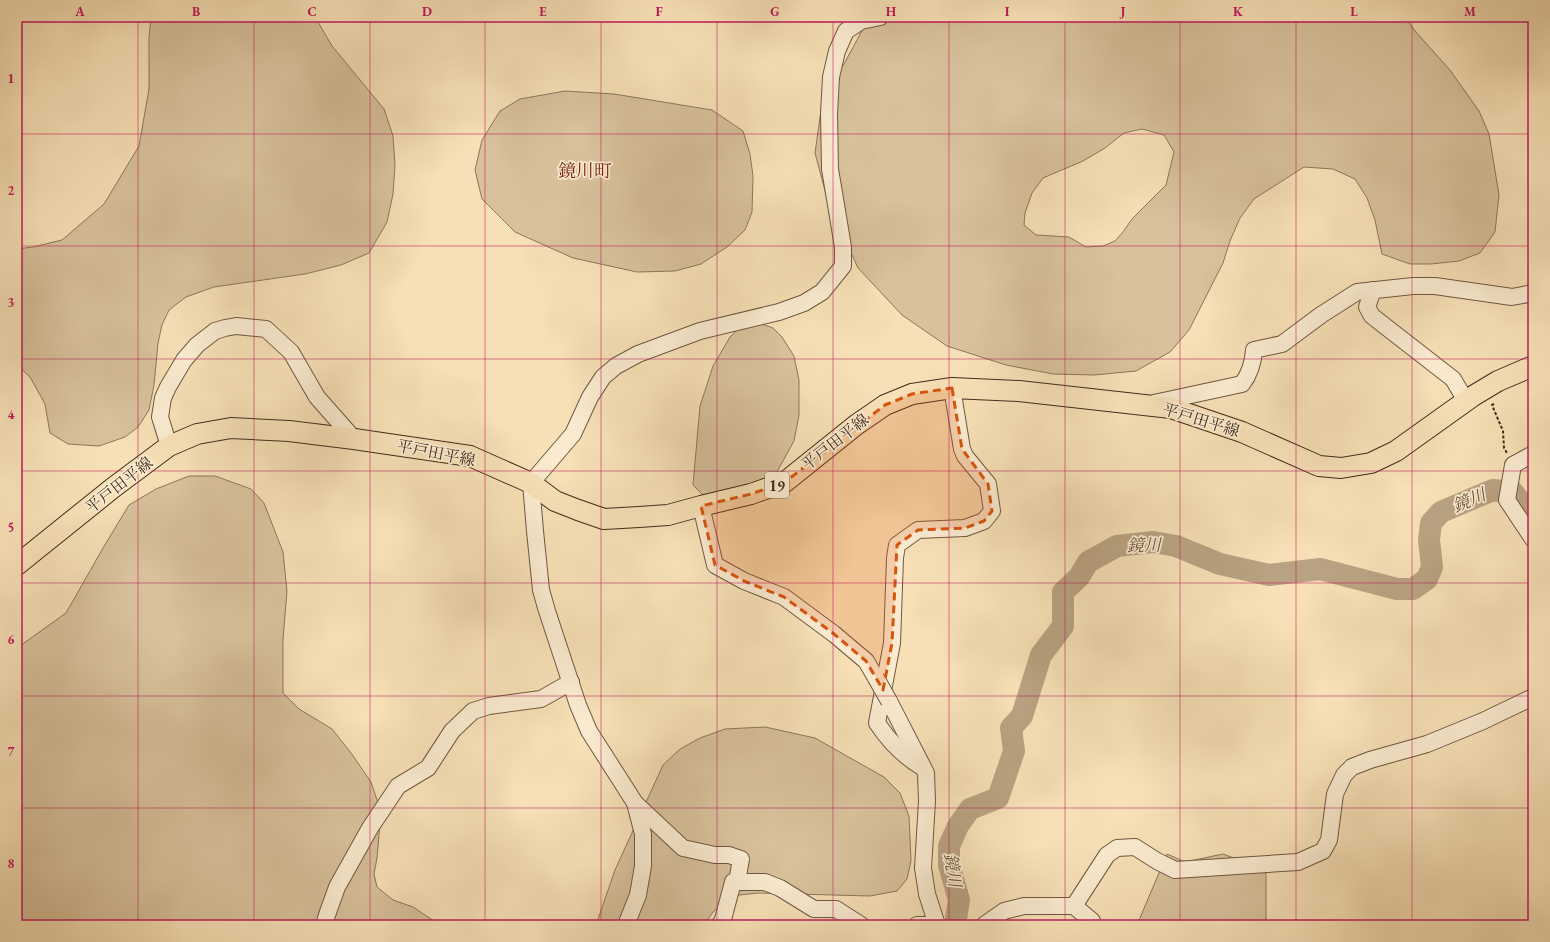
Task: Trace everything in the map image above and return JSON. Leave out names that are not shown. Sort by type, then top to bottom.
[{"type":"main road","name":"平戸田平線","points":[[17,565],[114,486],[169,446],[197,434],[231,428],[289,431],[470,456],[532,483],[555,501],[604,518],[668,516],[701,506],[751,494],[785,482],[856,424],[885,405],[912,394],[952,388],[1019,391],[1171,408],[1242,432],[1319,466],[1341,468],[1371,463],[1396,451],[1466,401],[1498,381],[1533,366]]},
{"type":"street","points":[[737,882],[741,859],[729,855],[715,855],[683,848],[635,804],[589,731],[578,705],[547,611],[542,590],[535,531],[532,483],[573,434],[590,397],[603,377],[616,366],[638,354],[700,331],[779,312],[804,303],[822,292],[842,266],[842,247],[830,169],[829,114],[831,77],[837,51],[846,31],[861,21],[880,17]]},
{"type":"street","points":[[1144,405],[1242,384],[1248,377],[1253,364],[1254,350],[1282,344],[1321,315],[1357,292],[1413,286],[1434,286],[1512,297],[1533,293]]},
{"type":"street","points":[[1373,290],[1367,307],[1372,316],[1453,378],[1466,401]]},
{"type":"street","points":[[169,446],[160,417],[163,398],[168,386],[184,360],[197,345],[215,331],[236,326],[266,329],[291,352],[317,397],[354,439]]},
{"type":"street","points":[[922,767],[911,760],[888,740],[877,723],[892,643],[895,558],[897,545],[918,530],[965,528],[984,521],[992,511],[988,484],[965,456],[962,449],[952,388]]},
{"type":"street","points":[[1533,454],[1513,465],[1507,500],[1533,538]]},
{"type":"street","points":[[701,506],[715,565],[744,581],[784,597],[834,634],[866,661],[889,701],[926,773],[927,801],[923,868],[927,894],[937,925]]},
{"type":"street","points":[[324,925],[326,914],[337,887],[370,828],[398,786],[428,768],[452,731],[473,711],[489,706],[541,699],[571,682]]},
{"type":"street","points":[[1074,906],[1107,855],[1117,848],[1135,847],[1176,870],[1298,862],[1323,851],[1329,840],[1335,794],[1344,775],[1352,767],[1370,760],[1427,744],[1483,721],[1533,697]]},
{"type":"street","points":[[626,925],[638,895],[643,866],[643,834],[635,804]]},
{"type":"street","points":[[719,925],[722,923],[733,882],[764,882],[780,888],[814,909],[836,909],[861,925]]},
{"type":"street","points":[[984,925],[1004,911],[1024,906],[1074,906],[1092,922],[1093,925]]},
{"type":"street","points":[[917,925],[927,925]]},
{"type":"path","points":[[1497,401],[1492,405],[1503,431],[1504,448],[1513,465]]},
{"type":"highlighted area","points":[[952,388],[962,449],[988,484],[992,511],[984,521],[965,528],[918,530],[897,545],[892,643],[883,690],[866,661],[834,634],[784,597],[744,581],[715,565],[701,506],[751,494],[785,482],[885,405],[912,394]]},
{"type":"shaded area","points":[[151,17],[315,17],[332,46],[384,109],[393,136],[395,165],[393,194],[387,222],[369,253],[341,265],[305,274],[214,287],[186,297],[169,310],[162,325],[158,343],[154,385],[149,410],[138,427],[125,437],[99,446],[68,444],[50,433],[45,404],[30,377],[17,365],[17,249],[62,240],[104,204],[139,146],[149,89],[149,38]]},
{"type":"shaded area","points":[[878,17],[1405,17],[1415,31],[1450,70],[1479,111],[1489,134],[1499,195],[1495,232],[1480,253],[1459,261],[1431,264],[1410,264],[1382,254],[1375,220],[1367,198],[1355,179],[1333,169],[1304,167],[1254,199],[1240,218],[1230,241],[1223,263],[1189,330],[1170,352],[1136,371],[1094,375],[1053,374],[1006,365],[947,346],[902,315],[858,268],[828,202],[815,153],[823,96],[844,64],[864,27]],"holes":[[[1142,129],[1164,135],[1174,152],[1166,185],[1132,219],[1115,241],[1103,246],[1086,247],[1069,237],[1036,235],[1024,225],[1025,213],[1032,193],[1043,178],[1083,161],[1105,148],[1124,133]]]},
{"type":"shaded area","points":[[565,91],[614,94],[712,110],[743,131],[750,154],[753,176],[752,212],[745,230],[727,247],[701,264],[675,271],[637,272],[573,258],[515,232],[482,199],[475,170],[482,140],[500,111],[520,99]]},
{"type":"shaded area","points":[[753,321],[773,328],[782,337],[794,356],[799,380],[799,415],[794,441],[778,470],[761,492],[712,504],[693,485],[700,406],[713,366],[730,337],[742,325]]},
{"type":"shaded area","points":[[189,476],[215,476],[251,489],[264,503],[283,552],[287,591],[283,640],[283,693],[299,709],[332,729],[371,782],[381,812],[374,874],[377,887],[393,900],[413,907],[440,925],[17,925],[17,648],[66,613],[129,505],[156,489]]},
{"type":"shaded area","points":[[765,727],[815,738],[884,777],[900,793],[909,816],[911,861],[907,879],[897,891],[870,896],[758,893],[731,896],[713,912],[704,925],[596,925],[615,870],[663,765],[680,749],[700,738],[725,729]]},
{"type":"shaded area","points":[[1167,854],[1185,862],[1223,854],[1266,870],[1266,925],[1137,925]]},
{"type":"waterway","name":"鏡川","points":[[955,925],[959,900],[949,865],[949,846],[958,826],[970,809],[998,798],[1014,751],[1011,728],[1022,716],[1041,655],[1063,626],[1063,592],[1079,577],[1088,562],[1117,546],[1153,542],[1176,546],[1220,564],[1269,575],[1320,569],[1397,589],[1413,589],[1427,579],[1432,567],[1429,540],[1431,523],[1441,512],[1493,490],[1513,492],[1533,519]]},
{"type":"district","name":"鏡川町","points":[[585,170]]}]
